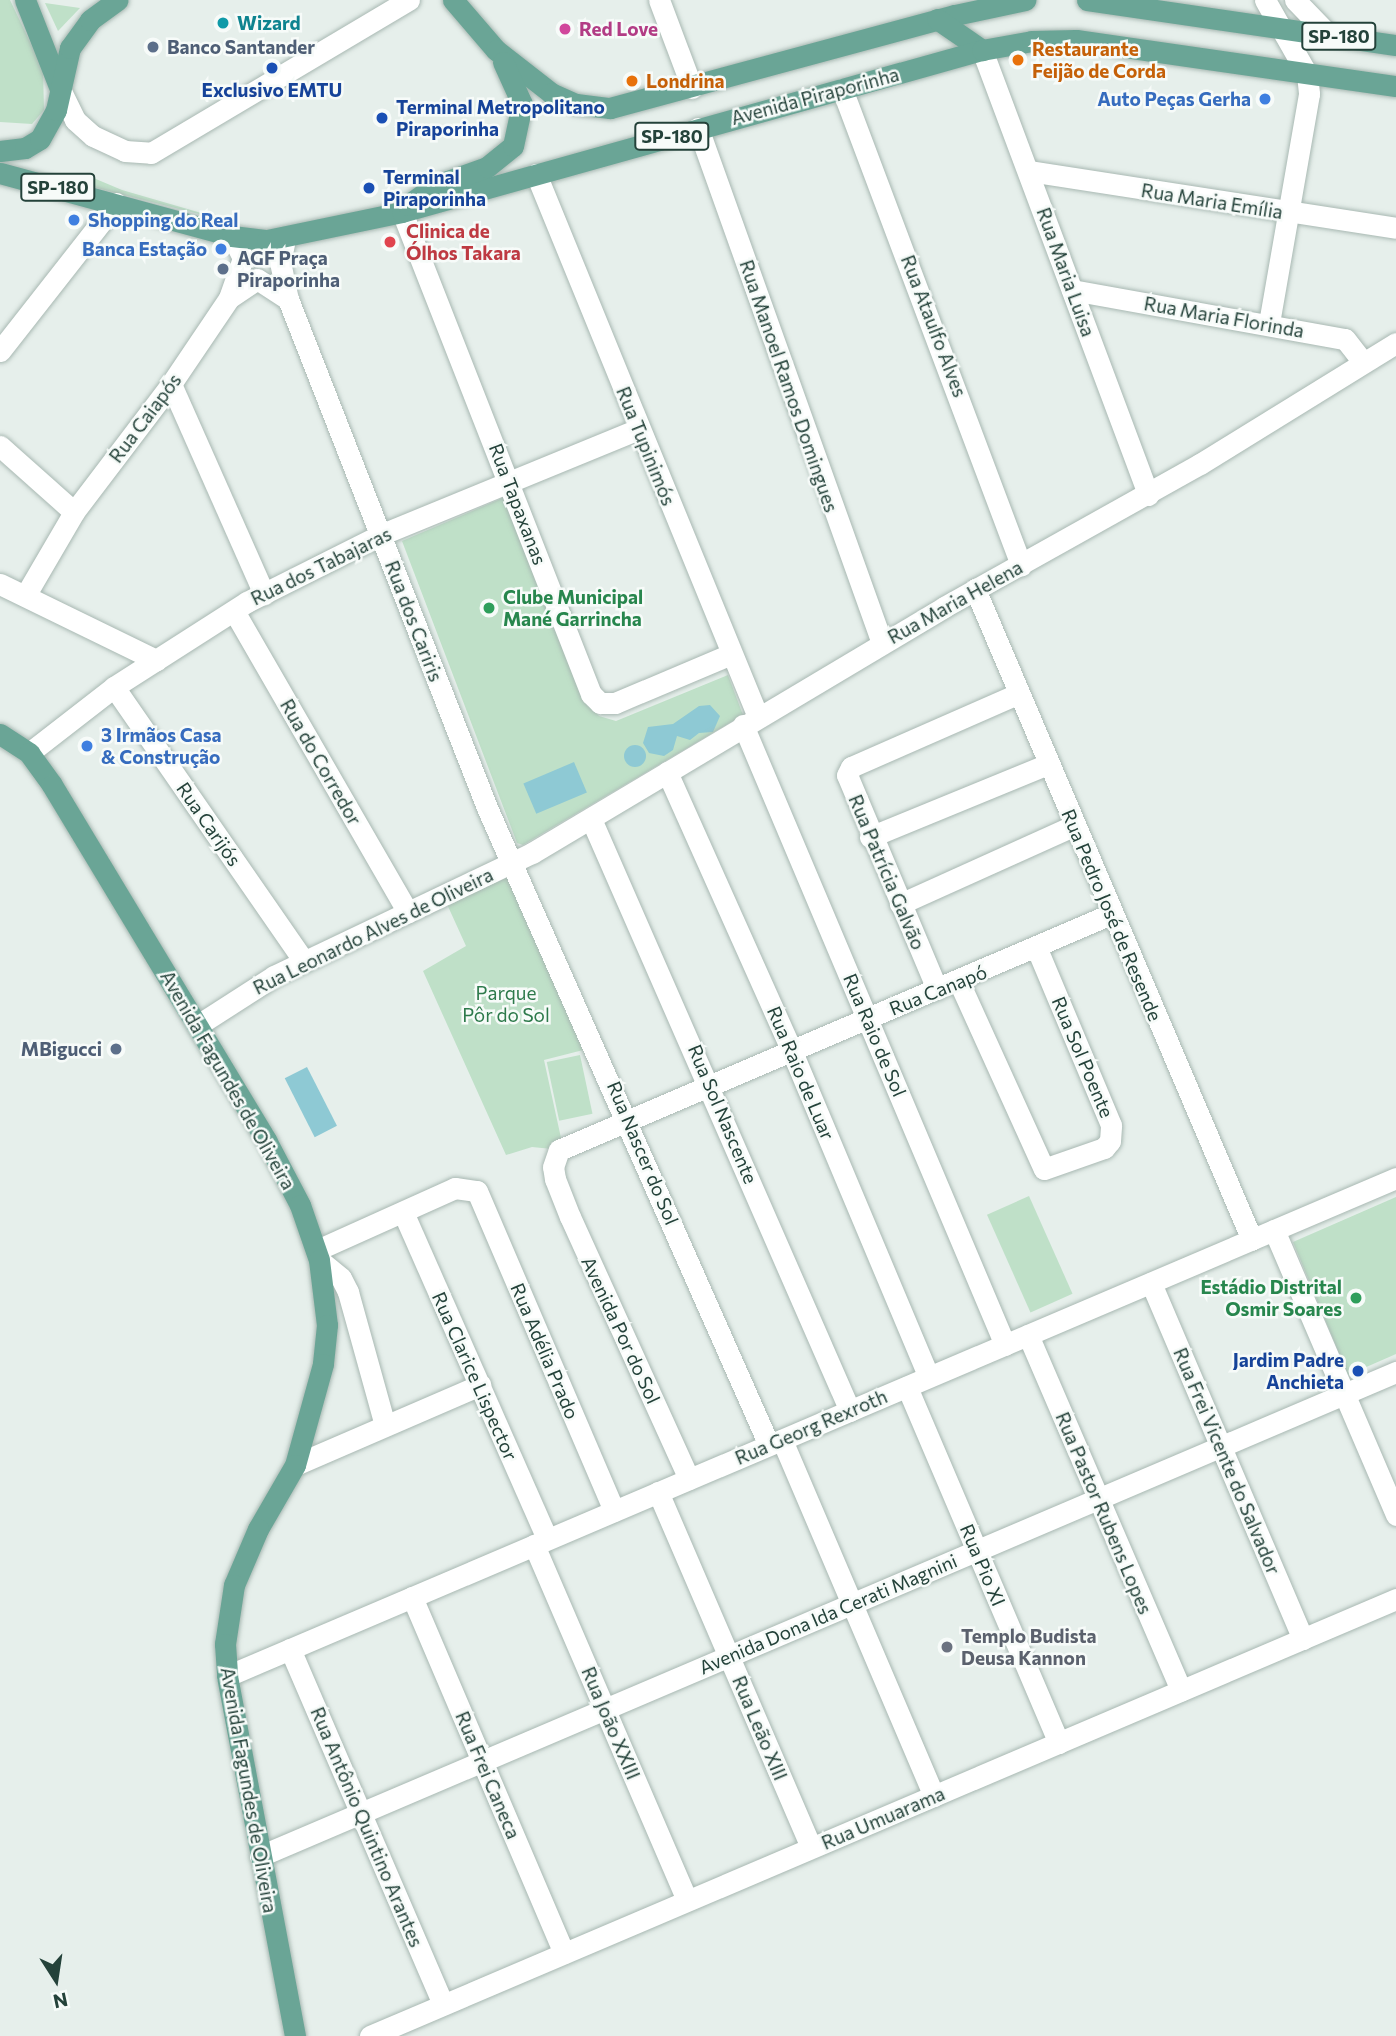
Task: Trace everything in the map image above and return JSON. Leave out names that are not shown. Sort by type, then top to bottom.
[{"type":"main road","points":[[25,0],[61,91]]},
{"type":"main road","points":[[0,151],[25,148],[40,139],[51,123],[70,48],[90,20],[118,0]]},
{"type":"main road","name":"Avenida Piraporinha","points":[[453,0],[496,50],[551,93],[587,107],[623,106],[937,19],[1025,0]]},
{"type":"main road","name":"SP-180","points":[[1087,0],[1396,45]]},
{"type":"main road","points":[[937,19],[982,50]]},
{"type":"main road","name":"Avenida Piraporinha","points":[[0,173],[233,236],[285,239],[402,212],[982,50],[1032,41],[1076,40],[1396,86]]},
{"type":"main road","points":[[402,212],[434,186],[487,167],[513,146],[522,104],[496,50]]},
{"type":"main road","name":"Avenida Fagundes de Oliveira","points":[[0,734],[29,753],[198,1026],[283,1171],[318,1255],[327,1325],[323,1364],[295,1465],[264,1518],[233,1585],[225,1643],[227,1676],[295,2036]]},
{"type":"street","points":[[61,91],[75,120],[93,136],[125,151],[151,153],[409,0]]},
{"type":"street","points":[[659,0],[692,88]]},
{"type":"street","points":[[1265,0],[1307,74],[1309,101],[1291,214],[1269,323]]},
{"type":"street","points":[[1295,0],[1328,34]]},
{"type":"street","name":"Rua Maria Luisa","points":[[982,50],[1148,495]]},
{"type":"street","name":"Rua Ataulfo Alves","points":[[842,89],[1021,565]]},
{"type":"street","name":"Rua Manoel Ramos Domingues","points":[[698,128],[882,643]]},
{"type":"street","name":"Rua Maria Emília","points":[[1029,171],[1291,214],[1396,228]]},
{"type":"street","name":"Rua Tupinimós","points":[[536,174],[731,654],[750,721]]},
{"type":"street","points":[[0,352],[8,328],[116,203]]},
{"type":"street","name":"Rua Tapaxanas","points":[[402,212],[596,700],[615,703],[731,654]]},
{"type":"street","name":"Rua Caiapós","points":[[25,596],[74,512],[171,384],[229,298],[243,258],[233,236]]},
{"type":"street","name":"Rua dos Cariris","points":[[285,239],[280,262],[288,299],[488,810],[514,863]]},
{"type":"street","points":[[229,298],[257,279],[288,299]]},
{"type":"street","name":"Rua Maria Florinda","points":[[1072,290],[1269,323],[1345,339],[1363,362]]},
{"type":"street","name":"Rua Maria Helena","points":[[514,863],[975,589],[1148,495],[1396,343]]},
{"type":"street","points":[[171,384],[264,594]]},
{"type":"street","name":"Rua dos Tabajaras","points":[[29,753],[114,687],[264,594],[380,535],[639,429]]},
{"type":"street","points":[[0,446],[74,512]]},
{"type":"street","points":[[0,584],[156,660]]},
{"type":"street","name":"Rua Pedro José de Resende","points":[[975,589],[1073,826],[1252,1240]]},
{"type":"street","name":"Rua do Corredor","points":[[234,611],[408,912]]},
{"type":"street","name":"Rua Carijós","points":[[114,687],[304,961]]},
{"type":"street","name":"Rua Patrícia Galvão","points":[[937,989],[848,781],[851,767],[1017,694]]},
{"type":"street","name":"Rua Raio de Sol","points":[[750,721],[868,1019],[1005,1345]]},
{"type":"street","points":[[870,837],[1048,764]]},
{"type":"street","name":"Rua Raio de Luar","points":[[667,772],[793,1054],[929,1377]]},
{"type":"street","name":"Rua Sol Nascente","points":[[591,819],[711,1086],[850,1411]]},
{"type":"street","points":[[901,904],[1073,826]]},
{"type":"street","name":"Rua Leonardo Alves de Oliveira","points":[[198,1026],[304,961],[514,863]]},
{"type":"street","name":"Rua Nascer do Sol","points":[[514,863],[852,1604],[934,1796]]},
{"type":"street","name":"Rua Canapó","points":[[555,1179],[559,1150],[793,1054],[937,989],[1037,949],[1111,914]]},
{"type":"street","name":"Rua Sol Poente","points":[[959,982],[1044,1169],[1104,1148],[1110,1141],[1111,1125],[1037,949]]},
{"type":"street","name":"Rua Georg Rexroth","points":[[227,1676],[1396,1178]]},
{"type":"street","name":"Avenida Por do Sol","points":[[555,1179],[689,1479]]},
{"type":"street","name":"Rua Adélia Prado","points":[[403,1212],[455,1188],[477,1191],[614,1511]]},
{"type":"street","points":[[385,1425],[348,1292],[341,1278],[318,1255],[403,1212]]},
{"type":"street","name":"Rua Clarice Lispector","points":[[403,1212],[480,1385],[541,1542]]},
{"type":"street","points":[[1274,1230],[1396,1515]]},
{"type":"street","name":"Rua Frei Vicente do Salvador","points":[[1151,1283],[1303,1639]]},
{"type":"street","name":"Rua Pastor Rubens Lopes","points":[[1028,1335],[1181,1691]]},
{"type":"street","name":"Avenida Dona Ida Cerati Magnini","points":[[260,1856],[1396,1372]]},
{"type":"street","points":[[295,1465],[480,1385]]},
{"type":"street","name":"Rua Pio XI","points":[[907,1387],[1059,1743]]},
{"type":"street","name":"Rua Leão XIII","points":[[659,1492],[811,1848]]},
{"type":"street","name":"Rua João XXIII","points":[[541,1542],[605,1709],[687,1901]]},
{"type":"street","name":"Rua Frei Caneca","points":[[412,1597],[564,1953]]},
{"type":"street","name":"Rua Umuarama","points":[[370,2036],[1396,1599]]},
{"type":"street","name":"Rua Antônio Quintino Arantes","points":[[290,1649],[443,2005]]},
{"type":"green space","points":[[0,0],[10,0],[43,69],[44,110],[32,124],[0,122]]},
{"type":"green space","points":[[45,3],[80,8],[58,31]]},
{"type":"green space","points":[[84,174],[122,190],[246,226],[77,183]]},
{"type":"green space","name":"Clube Municipal Mané Garrincha","points":[[505,497],[588,703],[599,716],[616,721],[728,675],[743,715],[523,845],[517,843],[402,541]]},
{"type":"green space","name":"Parque Pôr do Sol","points":[[510,872],[595,1047],[544,1060],[561,1138],[552,1149],[532,1147],[506,1155],[423,971],[466,946],[446,902]]},
{"type":"green space","points":[[580,1055],[592,1114],[559,1121],[547,1062]]},
{"type":"green space","points":[[1029,1196],[1073,1294],[1030,1312],[987,1215]]},
{"type":"green space","name":"Estádio Distrital Osmir Soares","points":[[1396,1197],[1396,1354],[1348,1375],[1293,1242]]},
{"type":"water","points":[[710,705],[720,716],[713,732],[699,733],[690,740],[677,736],[673,750],[664,756],[649,753],[643,743],[648,727],[673,724],[699,706]]},
{"type":"water","points":[[635,745],[643,748],[646,756],[643,764],[635,767],[627,764],[624,756],[627,748]]},
{"type":"water","points":[[574,762],[587,792],[536,814],[523,783]]},
{"type":"water","points":[[307,1067],[337,1126],[315,1137],[285,1078]]},
{"type":"place","name":"Wizard","points":[[223,23]]},
{"type":"place","name":"Red Love","points":[[565,29]]},
{"type":"place","name":"Banco Santander","points":[[153,47]]},
{"type":"place","name":"Restaurante Feijão de Corda","points":[[1018,60]]},
{"type":"place","name":"Exclusivo EMTU","points":[[272,68]]},
{"type":"place","name":"Londrina","points":[[632,81]]},
{"type":"place","name":"Auto Peças Gerha","points":[[1265,99]]},
{"type":"place","name":"Terminal Metropolitano Piraporinha","points":[[382,118]]},
{"type":"place","name":"Terminal Piraporinha","points":[[369,188]]},
{"type":"place","name":"Shopping do Real","points":[[74,220]]},
{"type":"place","name":"Clinica de Ólhos Takara","points":[[390,242]]},
{"type":"place","name":"Banca Estação","points":[[221,249]]},
{"type":"place","name":"AGF Praça Piraporinha","points":[[223,269]]},
{"type":"place","name":"Clube Municipal Mané Garrincha","points":[[489,608]]},
{"type":"place","name":"3 Irmãos Casa & Construção","points":[[87,746]]},
{"type":"place","name":"MBigucci","points":[[116,1049]]},
{"type":"place","name":"Estádio Distrital Osmir Soares","points":[[1356,1298]]},
{"type":"place","name":"Jardim Padre Anchieta","points":[[1358,1371]]},
{"type":"place","name":"Templo Budista Deusa Kannon","points":[[947,1647]]}]
